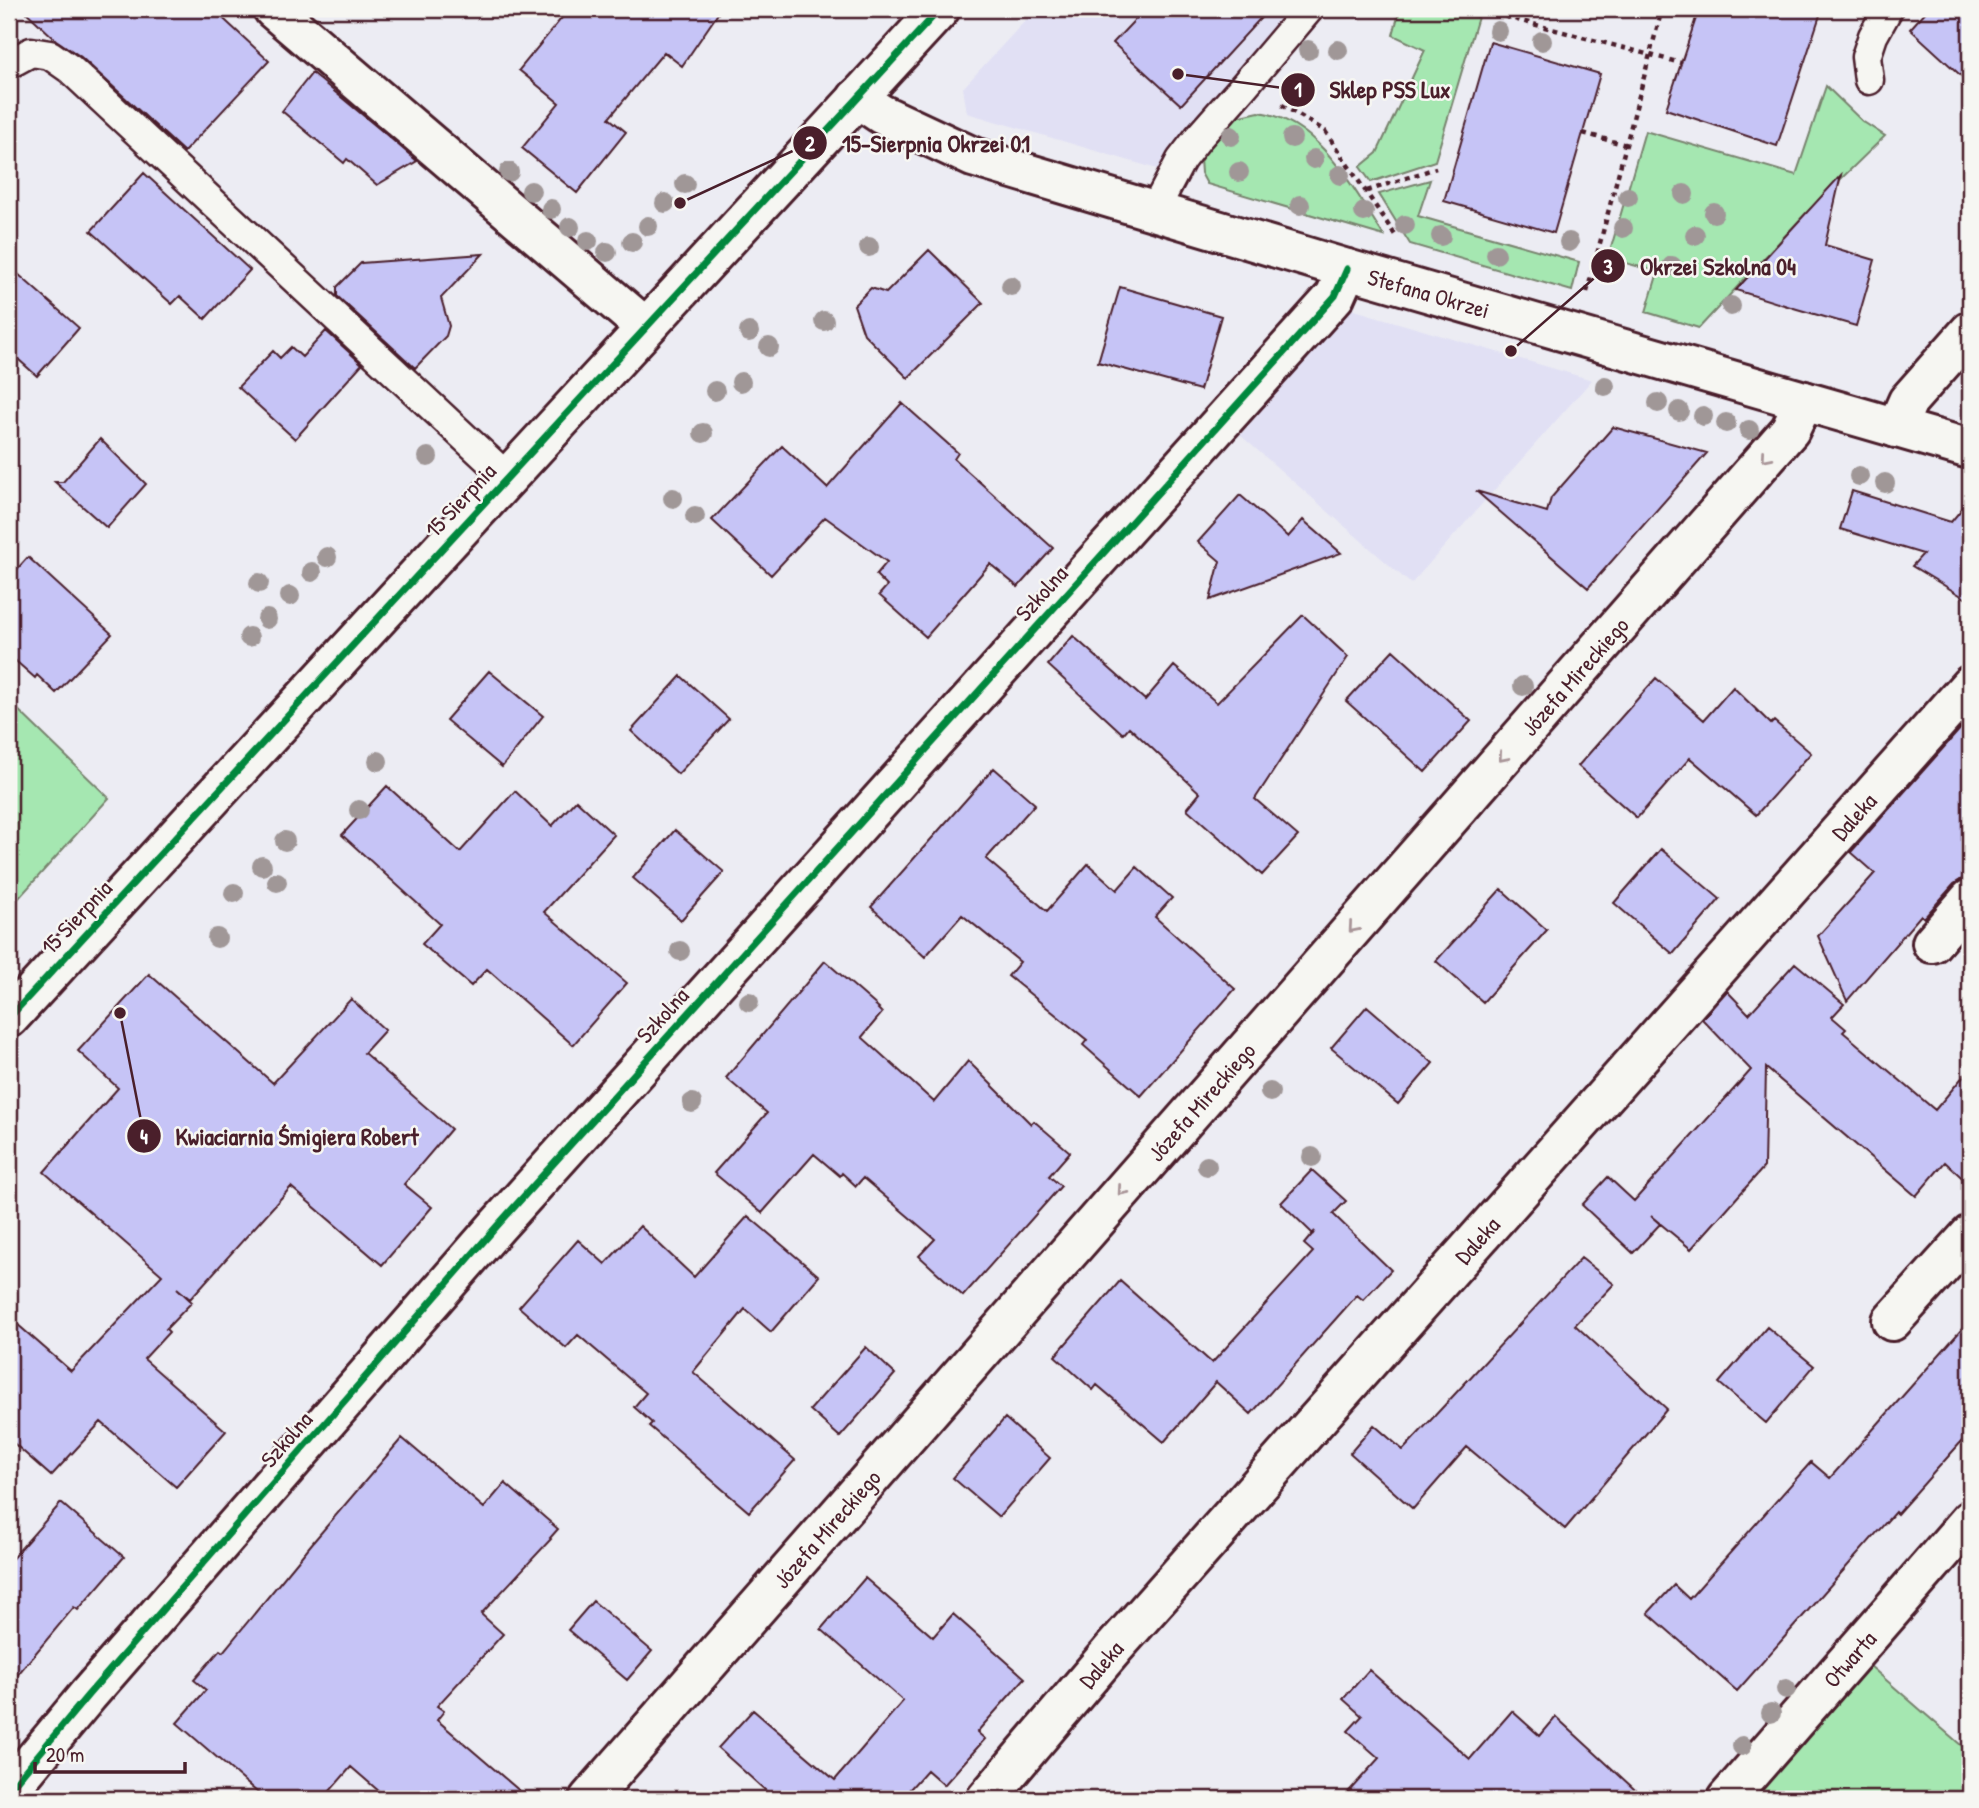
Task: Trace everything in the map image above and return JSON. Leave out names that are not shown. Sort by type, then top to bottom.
[{"type":"street","points":[[273,9],[645,327]]},
{"type":"street","name":"15 Sierpnia","points":[[9,1018],[940,9]]},
{"type":"street","name":"Stefana Okrzei","points":[[857,99],[881,114],[973,157],[1153,213],[1970,449]]},
{"type":"street","name":"Szkolna","points":[[9,1790],[88,1695],[506,1216],[1335,296],[1347,269]]},
{"type":"street","points":[[1896,428],[1908,401],[1970,331]]},
{"type":"street","name":"Józefa Mireckiego","points":[[590,1799],[1790,430],[1804,401]]},
{"type":"street","name":"Daleka","points":[[986,1799],[1132,1627],[1970,685]]},
{"type":"street","points":[[1932,943],[1970,899]]},
{"type":"street","points":[[1892,1321],[1970,1235]]},
{"type":"street","name":"Otwarta","points":[[1727,1799],[1970,1520]]},
{"type":"lane","points":[[1153,213],[1181,160],[1309,9]]},
{"type":"lane","points":[[1869,80],[1866,57],[1873,36],[1888,9]]},
{"type":"lane","points":[[9,64],[31,52],[50,55],[71,69],[507,477]]},
{"type":"path","points":[[1478,9],[1681,63]]},
{"type":"path","points":[[1587,292],[1662,9]]},
{"type":"path","points":[[1244,87],[1291,110],[1325,131],[1395,233],[1395,242]]},
{"type":"path","points":[[1583,133],[1626,145]]},
{"type":"path","points":[[1367,191],[1436,168]]},
{"type":"shaded area","points":[[1036,9],[1327,9],[1181,176],[967,113],[963,88]]},
{"type":"shaded area","points":[[1351,309],[1592,380],[1411,584],[1240,435]]},
{"type":"green space","points":[[1400,9],[1450,9],[1478,17],[1435,161],[1371,182],[1360,167],[1377,153],[1425,50],[1393,35]]},
{"type":"green space","points":[[1826,86],[1862,121],[1885,136],[1806,213],[1699,328],[1646,312],[1658,272],[1608,258],[1645,131],[1796,175]]},
{"type":"green space","points":[[1259,112],[1300,128],[1317,143],[1347,179],[1384,236],[1207,184],[1201,173],[1200,159],[1203,151],[1232,118]]},
{"type":"green space","points":[[1430,180],[1418,216],[1579,262],[1572,291],[1410,244],[1379,194]]},
{"type":"green space","points":[[9,701],[109,798],[9,909]]},
{"type":"green space","points":[[1862,1659],[1970,1753],[1970,1790],[1963,1799],[1742,1799]]},
{"type":"building","points":[[23,9],[213,9],[269,61],[184,152],[81,57],[56,40]]},
{"type":"building","points":[[569,9],[721,9],[682,66],[664,52],[609,118],[626,132],[577,193],[522,148],[559,103],[519,70]]},
{"type":"building","points":[[1145,9],[1269,9],[1181,105],[1113,43]]},
{"type":"building","points":[[1699,9],[1822,9],[1777,146],[1666,109]]},
{"type":"building","points":[[1928,9],[1970,9],[1970,84],[1910,29]]},
{"type":"building","points":[[1490,42],[1600,74],[1554,233],[1444,201]]},
{"type":"building","points":[[312,73],[417,161],[377,185],[347,159],[344,163],[282,111]]},
{"type":"building","points":[[144,173],[250,270],[205,319],[180,296],[172,304],[91,231]]},
{"type":"building","points":[[1841,175],[1825,245],[1875,260],[1856,326],[1736,290]]},
{"type":"building","points":[[929,250],[983,303],[908,378],[864,334],[854,305],[871,288],[886,293]]},
{"type":"building","points":[[483,254],[441,298],[449,326],[446,336],[415,368],[337,296],[337,287],[361,263]]},
{"type":"building","points":[[9,266],[79,328],[37,376],[9,351]]},
{"type":"building","points":[[1120,287],[1221,316],[1200,390],[1098,362]]},
{"type":"building","points":[[326,331],[362,364],[295,439],[238,387],[273,351],[280,358],[291,347],[302,357]]},
{"type":"building","points":[[902,403],[958,453],[954,459],[1053,548],[1018,587],[990,564],[926,637],[879,595],[887,586],[876,575],[887,562],[825,517],[771,575],[712,520],[782,446],[827,488]]},
{"type":"building","points":[[1613,427],[1707,453],[1588,588],[1476,491],[1547,512],[1551,498]]},
{"type":"building","points":[[100,439],[146,484],[107,528],[55,482],[63,482]]},
{"type":"building","points":[[1852,491],[1951,522],[1970,499],[1970,601],[1912,566],[1923,554],[1840,529]]},
{"type":"building","points":[[1240,495],[1288,537],[1303,520],[1341,553],[1210,600],[1220,561],[1198,542]]},
{"type":"building","points":[[28,557],[112,634],[56,693],[9,655],[9,578]]},
{"type":"building","points":[[1303,615],[1348,657],[1255,799],[1298,836],[1262,875],[1187,809],[1200,793],[1129,727],[1123,734],[1048,665],[1073,636],[1145,700],[1174,666],[1217,703]]},
{"type":"building","points":[[1393,650],[1471,721],[1425,772],[1346,701]]},
{"type":"building","points":[[489,671],[543,716],[502,767],[446,720]]},
{"type":"building","points":[[681,676],[729,719],[678,774],[631,731]]},
{"type":"building","points":[[1656,678],[1704,720],[1733,687],[1771,724],[1774,721],[1811,753],[1756,815],[1690,758],[1637,818],[1578,766]]},
{"type":"building","points":[[1970,718],[1970,878],[1954,884],[1924,918],[1921,915],[1847,1001],[1818,936],[1875,873],[1851,852]]},
{"type":"building","points":[[994,768],[1035,804],[986,859],[1047,911],[1088,864],[1117,890],[1137,867],[1172,898],[1155,917],[1235,989],[1141,1096],[1083,1045],[1087,1040],[1008,976],[1020,962],[962,915],[925,957],[871,907]]},
{"type":"building","points":[[387,786],[460,852],[515,791],[552,826],[576,800],[614,835],[544,912],[627,983],[573,1045],[487,969],[471,986],[422,944],[440,924],[342,835]]},
{"type":"building","points":[[675,830],[724,872],[681,920],[633,878]]},
{"type":"building","points":[[1661,849],[1720,899],[1673,954],[1614,903]]},
{"type":"building","points":[[1501,889],[1547,930],[1483,1002],[1436,961]]},
{"type":"building","points":[[825,961],[882,1013],[862,1037],[934,1102],[968,1061],[1031,1124],[1034,1121],[1070,1152],[1049,1176],[1061,1186],[963,1296],[919,1256],[935,1239],[863,1178],[856,1186],[814,1154],[762,1213],[714,1173],[767,1113],[726,1078]]},
{"type":"building","points":[[1795,963],[1844,1004],[1832,1017],[1846,1029],[1843,1032],[1935,1110],[1970,1068],[1970,1185],[1945,1162],[1916,1196],[1766,1068],[1764,1167],[1691,1249],[1651,1216],[1660,1224],[1633,1253],[1582,1205],[1608,1177],[1634,1201],[1751,1070],[1702,1019],[1727,991],[1749,1014]]},
{"type":"building","points":[[149,974],[273,1083],[351,999],[385,1030],[364,1053],[451,1129],[404,1184],[432,1207],[382,1265],[291,1187],[190,1299],[177,1288],[192,1302],[166,1329],[169,1332],[144,1359],[226,1431],[176,1487],[101,1422],[51,1476],[9,1439],[9,1317],[71,1371],[162,1275],[44,1172],[118,1088],[78,1051]]},
{"type":"building","points":[[1367,1006],[1433,1063],[1398,1104],[1331,1048]]},
{"type":"building","points":[[1312,1170],[1346,1201],[1333,1214],[1391,1270],[1363,1300],[1357,1295],[1251,1414],[1216,1382],[1164,1442],[1097,1385],[1093,1390],[1055,1356],[1120,1281],[1212,1363],[1313,1252],[1304,1244],[1313,1234],[1281,1203]]},
{"type":"building","points":[[748,1216],[819,1276],[771,1332],[745,1309],[693,1372],[795,1460],[749,1512],[649,1426],[652,1423],[634,1407],[646,1393],[578,1335],[566,1348],[519,1307],[578,1240],[605,1264],[640,1226],[694,1277]]},
{"type":"building","points":[[1581,1258],[1614,1284],[1575,1325],[1667,1409],[1565,1529],[1467,1447],[1413,1509],[1350,1453],[1374,1425],[1403,1450]]},
{"type":"building","points":[[1970,1320],[1970,1432],[1897,1514],[1895,1512],[1737,1691],[1648,1613],[1674,1585],[1689,1599],[1811,1462],[1830,1478]]},
{"type":"building","points":[[1767,1327],[1814,1366],[1766,1423],[1719,1383]]},
{"type":"building","points":[[866,1347],[895,1374],[840,1437],[810,1410]]},
{"type":"building","points":[[1005,1418],[1050,1458],[999,1517],[953,1478]]},
{"type":"building","points":[[402,1438],[484,1508],[505,1483],[558,1529],[481,1614],[503,1634],[437,1706],[444,1711],[437,1720],[529,1799],[388,1799],[351,1767],[323,1799],[265,1799],[177,1723],[206,1690],[194,1680],[220,1650],[223,1652]]},
{"type":"building","points":[[61,1503],[124,1557],[78,1610],[74,1607],[9,1685],[9,1562]]},
{"type":"building","points":[[865,1578],[933,1637],[953,1614],[1025,1678],[977,1732],[985,1739],[944,1785],[927,1770],[901,1799],[775,1799],[718,1748],[753,1710],[835,1780],[903,1701],[821,1629]]},
{"type":"building","points":[[593,1601],[652,1651],[627,1680],[568,1630]]},
{"type":"building","points":[[1369,1670],[1470,1759],[1512,1711],[1540,1736],[1556,1717],[1645,1799],[1342,1799],[1379,1758],[1348,1731],[1362,1716],[1343,1699]]},
{"type":"cycle path","points":[[9,1018],[940,9]]},
{"type":"cycle path","points":[[9,1790],[88,1695],[497,1226],[1335,296],[1347,269]]},
{"type":"place","name":"Sklep PSS Lux","points":[[1178,74]]},
{"type":"place","name":"15-Sierpnia Okrzei 01","points":[[680,203]]},
{"type":"place","name":"Okrzei Szkolna 04","points":[[1511,351]]},
{"type":"place","name":"Kwiaciarnia Śmigiera Robert","points":[[120,1013]]}]
